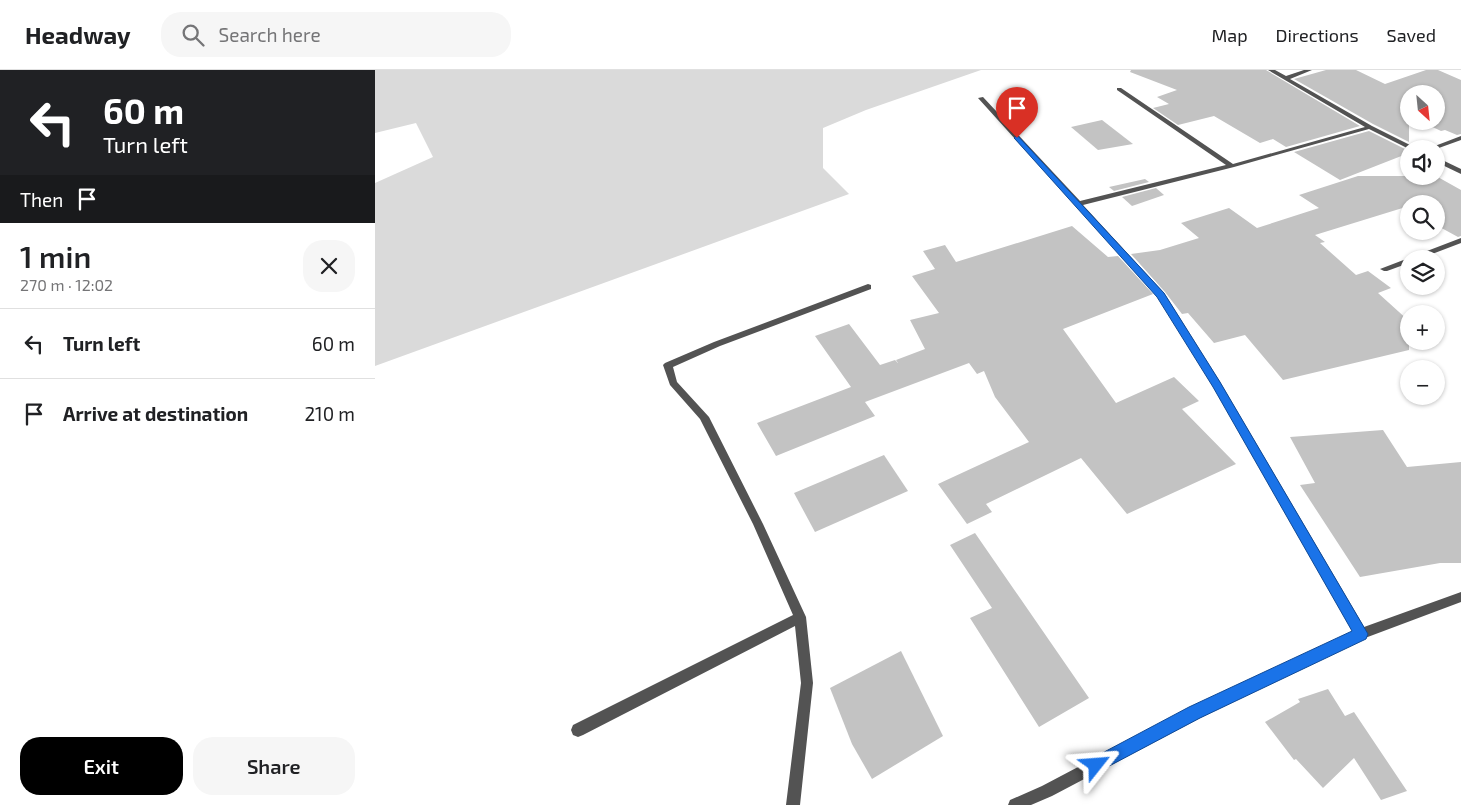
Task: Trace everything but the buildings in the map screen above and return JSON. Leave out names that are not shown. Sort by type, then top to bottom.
[{"type":"street","points":[[1271,70],[1370,127],[1400,142]]},
{"type":"street","points":[[1287,78],[1309,70]]},
{"type":"street","points":[[1119,89],[1232,166]]},
{"type":"street","points":[[981,98],[1161,296],[1217,384],[1361,634]]},
{"type":"street","points":[[1078,204],[1232,166],[1370,127]]},
{"type":"street","points":[[1445,144],[1461,138]]},
{"type":"street","points":[[1445,164],[1461,172]]},
{"type":"street","points":[[1434,250],[1461,240]]},
{"type":"street","points":[[1384,269],[1400,263]]},
{"type":"street","points":[[793,805],[807,683],[800,616],[758,524],[704,417],[673,383],[668,365],[717,344],[868,287]]},
{"type":"street","points":[[1015,805],[1047,791],[1195,713],[1361,634],[1461,597]]},
{"type":"street","points":[[578,730],[800,616]]},
{"type":"shaded area","points":[[375,70],[981,70],[866,110],[823,128],[823,168],[849,194],[375,366],[375,183],[433,157],[416,123],[375,133]]},
{"type":"route","points":[[1017,138],[1161,296],[1217,384],[1361,634],[1195,713],[1096,765]]}]
